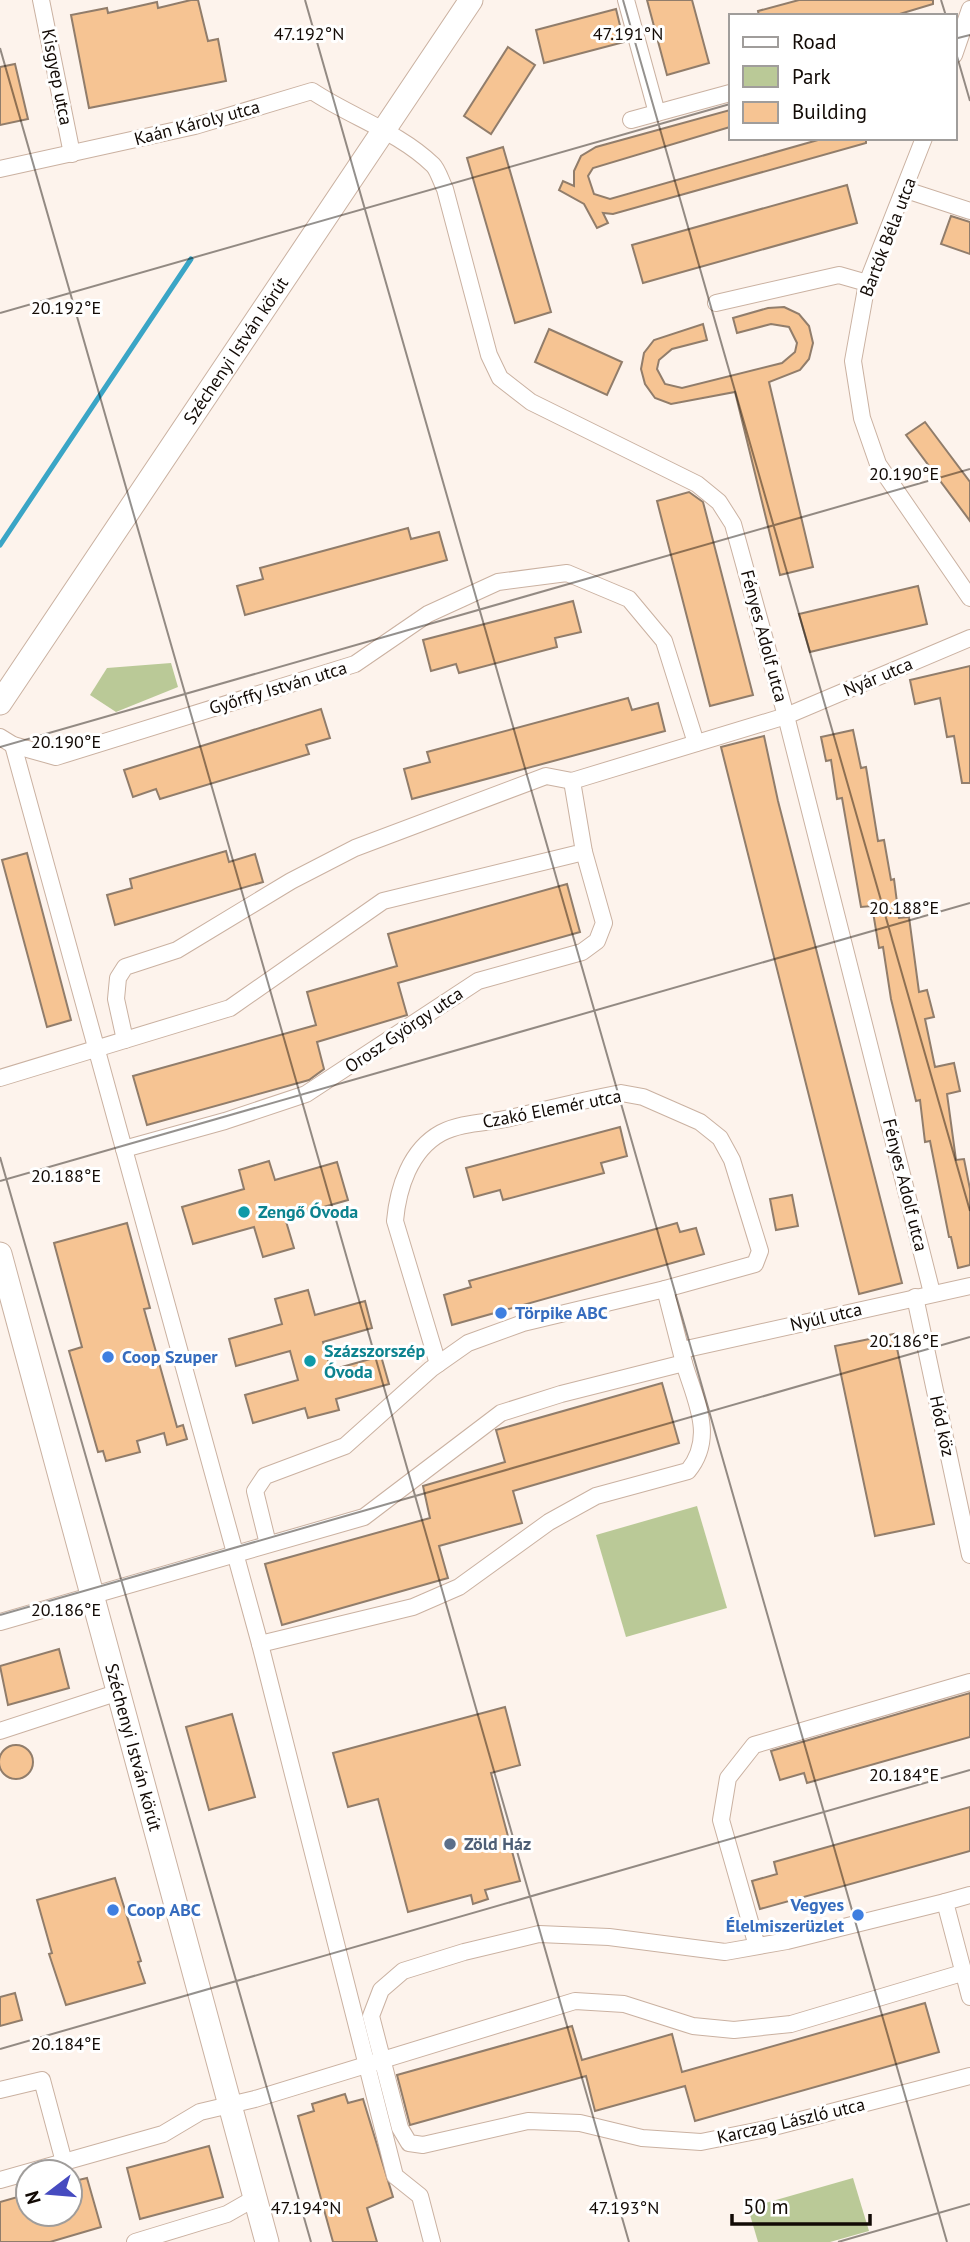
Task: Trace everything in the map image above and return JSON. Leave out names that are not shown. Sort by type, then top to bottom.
[{"type":"street","name":"Kisgyep utca","points":[[41,0],[72,154]]},
{"type":"street","name":"Széchenyi István körút","points":[[0,704],[471,0]]},
{"type":"street","points":[[626,0],[657,113]]},
{"type":"street","points":[[956,48],[970,9]]},
{"type":"street","name":"Kaán Károly utca","points":[[0,169],[195,126],[312,91],[338,108],[384,131]]},
{"type":"street","points":[[631,120],[729,93]]},
{"type":"street","name":"Fényes Adolf utca","points":[[384,131],[434,166],[440,177],[489,355],[500,378],[531,402],[697,484],[719,502],[733,524],[786,716],[932,1293]]},
{"type":"street","name":"Bartók Béla utca","points":[[923,140],[906,190],[867,283],[853,361],[862,418],[878,464],[970,598]]},
{"type":"street","points":[[906,190],[970,211]]},
{"type":"street","points":[[716,303],[839,275],[867,283]]},
{"type":"street","name":"Győrffy István utca","points":[[6,741],[56,757],[355,664],[428,614],[498,582],[567,573],[629,599],[664,641],[696,743]]},
{"type":"street","name":"Nyár utca","points":[[786,716],[970,638]]},
{"type":"street","points":[[125,1040],[116,999],[118,978],[125,967],[177,950],[291,881],[355,848],[547,776],[572,781],[786,716]]},
{"type":"street","points":[[6,741],[124,1149],[375,2060],[395,2176],[420,2196],[432,2242]]},
{"type":"street","name":"Orosz György utca","points":[[124,1149],[225,1121],[306,1094],[478,981],[582,952],[597,941],[604,923],[584,852],[572,781]]},
{"type":"street","points":[[0,1078],[230,1008],[383,901],[584,852]]},
{"type":"street","name":"Czakó Elemér utca","points":[[268,1544],[255,1491],[265,1476],[345,1446],[438,1364],[468,1343],[523,1323],[741,1270],[755,1264],[760,1251],[732,1160],[720,1138],[700,1122],[643,1097],[621,1093],[467,1125],[441,1133],[420,1152],[405,1176],[397,1198],[395,1221],[438,1364]]},
{"type":"street","name":"Széchenyi István körút","points":[[0,1254],[267,2242]]},
{"type":"street","name":"Nyúl utca","points":[[683,1357],[915,1297],[970,1286]]},
{"type":"street","points":[[260,1644],[412,1607],[459,1587],[549,1522],[596,1496],[688,1471],[703,1446],[703,1427],[665,1289]]},
{"type":"street","name":"Hód köz","points":[[915,1297],[970,1555]]},
{"type":"street","points":[[0,1622],[364,1517],[500,1413],[683,1357]]},
{"type":"street","points":[[757,1946],[721,1820],[728,1778],[754,1745],[970,1682]]},
{"type":"street","points":[[0,1731],[119,1692]]},
{"type":"street","name":"Karczag László utca","points":[[970,1895],[725,1952],[609,1937],[539,1934],[403,1970],[380,1990],[371,2016],[375,2060],[400,2128],[409,2143],[423,2145],[528,2121],[580,2123],[642,2138],[701,2142],[766,2129],[970,2076]]},
{"type":"street","points":[[944,1902],[970,1997]]},
{"type":"street","points":[[78,2158],[163,2134],[200,2112],[255,2099],[375,2060],[575,2001],[624,2004],[693,2026],[734,2030],[791,2024],[962,1973]]},
{"type":"street","points":[[0,2090],[42,2080],[63,2158]]},
{"type":"street","points":[[135,2242],[227,2214],[255,2198]]},
{"type":"green space","points":[[171,663],[178,687],[116,712],[90,695],[107,668]]},
{"type":"green space","points":[[697,1506],[727,1608],[626,1637],[596,1535]]},
{"type":"green space","points":[[853,2178],[869,2231],[830,2242],[758,2242],[748,2208]]},
{"type":"building","points":[[198,0],[208,41],[218,39],[226,81],[89,108],[71,15],[107,8],[108,13],[157,2],[158,8]]},
{"type":"building","points":[[647,0],[692,0],[709,63],[667,75]]},
{"type":"building","points":[[799,0],[933,0],[933,4],[900,14],[759,14],[758,11]]},
{"type":"building","points":[[616,9],[624,42],[544,63],[536,30]]},
{"type":"building","points":[[508,47],[535,65],[491,134],[464,116]]},
{"type":"building","points":[[15,64],[28,119],[0,125],[0,67]]},
{"type":"building","points":[[729,110],[729,127],[593,168],[588,176],[594,194],[610,199],[818,140],[866,140],[866,143],[613,214],[603,213],[608,223],[597,228],[584,204],[559,190],[563,181],[574,186],[574,171],[581,156],[596,147]]},
{"type":"building","points":[[503,147],[551,312],[515,323],[467,158]]},
{"type":"building","points":[[847,185],[857,223],[643,283],[632,245]]},
{"type":"building","points":[[951,216],[970,222],[970,254],[941,244]]},
{"type":"building","points":[[784,307],[799,314],[809,326],[813,343],[809,359],[800,370],[769,382],[813,567],[780,575],[735,392],[671,404],[655,398],[645,384],[641,369],[644,353],[654,340],[703,324],[707,340],[672,349],[659,360],[657,369],[665,384],[682,388],[782,363],[795,352],[797,343],[789,327],[771,324],[737,333],[733,318],[768,308]]},
{"type":"building","points":[[549,329],[622,362],[607,395],[535,362]]},
{"type":"building","points":[[925,422],[970,482],[970,521],[906,435]]},
{"type":"building","points":[[689,492],[703,502],[753,695],[710,706],[657,501]]},
{"type":"building","points":[[408,528],[411,539],[439,532],[447,560],[245,615],[237,586],[263,579],[260,568]]},
{"type":"building","points":[[918,586],[927,624],[810,652],[799,614]]},
{"type":"building","points":[[573,601],[581,632],[555,638],[557,647],[459,673],[456,664],[431,671],[423,640]]},
{"type":"building","points":[[970,666],[970,783],[962,783],[954,736],[947,737],[940,698],[915,704],[910,680]]},
{"type":"building","points":[[628,698],[632,710],[658,703],[665,731],[412,799],[404,769],[430,762],[427,752]]},
{"type":"building","points":[[321,709],[330,738],[306,745],[309,754],[160,799],[156,789],[133,797],[124,770]]},
{"type":"building","points":[[853,730],[861,768],[866,767],[878,841],[884,840],[891,880],[894,879],[899,918],[909,917],[919,992],[927,990],[934,1017],[925,1019],[935,1067],[954,1063],[960,1091],[947,1094],[956,1160],[964,1159],[970,1189],[970,1265],[958,1268],[949,1237],[930,1141],[925,1142],[920,1100],[916,1101],[891,999],[883,947],[879,948],[872,906],[861,907],[842,798],[837,799],[831,760],[826,761],[821,737]]},
{"type":"building","points":[[764,736],[778,801],[902,1283],[859,1294],[721,747]]},
{"type":"building","points":[[226,851],[229,862],[255,854],[263,882],[115,925],[107,895],[132,888],[130,879]]},
{"type":"building","points":[[27,853],[71,1020],[47,1027],[2,860]]},
{"type":"building","points":[[567,884],[580,932],[398,983],[407,1015],[317,1042],[324,1069],[309,1080],[147,1125],[133,1076],[316,1025],[307,992],[397,966],[388,934]]},
{"type":"building","points":[[620,1127],[627,1156],[601,1163],[604,1173],[503,1200],[500,1190],[474,1197],[466,1168]]},
{"type":"building","name":"Zengő Óvoda","points":[[269,1161],[275,1180],[337,1162],[348,1200],[285,1218],[294,1248],[263,1257],[254,1227],[193,1244],[182,1207],[244,1189],[239,1170]]},
{"type":"building","points":[[792,1195],[798,1226],[776,1230],[770,1199]]},
{"type":"building","points":[[127,1223],[150,1308],[144,1309],[177,1427],[183,1425],[187,1439],[167,1445],[164,1433],[137,1441],[140,1452],[106,1461],[103,1451],[98,1452],[69,1351],[82,1347],[54,1243]]},
{"type":"building","points":[[677,1223],[680,1232],[696,1228],[704,1254],[452,1325],[444,1295],[471,1287],[469,1281]]},
{"type":"building","name":"Százszorszép Óvoda","points":[[308,1290],[315,1315],[365,1301],[372,1328],[323,1342],[331,1370],[381,1356],[389,1384],[336,1399],[339,1410],[308,1418],[305,1408],[253,1423],[245,1395],[298,1380],[290,1351],[236,1366],[229,1339],[282,1324],[275,1299]]},
{"type":"building","points":[[894,1334],[934,1524],[875,1536],[835,1346]]},
{"type":"building","points":[[662,1383],[679,1443],[513,1491],[522,1523],[439,1546],[448,1578],[282,1625],[265,1564],[430,1518],[423,1486],[505,1462],[496,1430]]},
{"type":"building","points":[[59,1649],[69,1688],[8,1705],[0,1666]]},
{"type":"building","points":[[970,1693],[970,1737],[807,1783],[804,1773],[780,1780],[771,1751]]},
{"type":"building","name":"Zöld Ház","points":[[505,1707],[520,1765],[491,1773],[520,1881],[485,1890],[488,1899],[473,1904],[471,1895],[408,1912],[378,1799],[348,1807],[333,1753]]},
{"type":"building","points":[[232,1714],[255,1797],[209,1810],[186,1727]]},
{"type":"building","points":[[16,1745],[28,1750],[33,1762],[28,1774],[16,1779],[4,1774],[-1,1762],[4,1750]]},
{"type":"building","points":[[970,1807],[970,1851],[760,1909],[752,1881],[777,1874],[774,1862]]},
{"type":"building","points":[[115,1878],[141,1961],[138,1962],[145,1983],[66,2005],[49,1954],[52,1953],[37,1900]]},
{"type":"building","points":[[15,1993],[22,2020],[0,2026],[0,1997]]},
{"type":"building","points":[[925,2003],[939,2052],[695,2121],[685,2086],[595,2111],[586,2076],[410,2125],[397,2075],[572,2026],[582,2060],[672,2034],[682,2072]]},
{"type":"building","points":[[345,2094],[348,2103],[363,2099],[393,2197],[367,2208],[377,2242],[333,2242],[298,2116],[314,2111],[312,2104]]},
{"type":"building","points":[[209,2146],[223,2197],[140,2219],[127,2168]]},
{"type":"building","points":[[87,2178],[101,2227],[50,2242],[0,2242],[0,2202],[14,2198],[14,2228],[84,2228],[84,2179]]},
{"type":"waterway","points":[[0,545],[191,259]]},
{"type":"place","name":"Zengő Óvoda","points":[[244,1212]]},
{"type":"place","name":"Törpike ABC","points":[[501,1313]]},
{"type":"place","name":"Coop Szuper","points":[[108,1357]]},
{"type":"place","name":"Százszorszép Óvoda","points":[[310,1361]]},
{"type":"place","name":"Zöld Ház","points":[[450,1844]]},
{"type":"place","name":"Coop ABC","points":[[113,1910]]},
{"type":"place","name":"Vegyes Élelmiszerüzlet","points":[[858,1915]]}]
